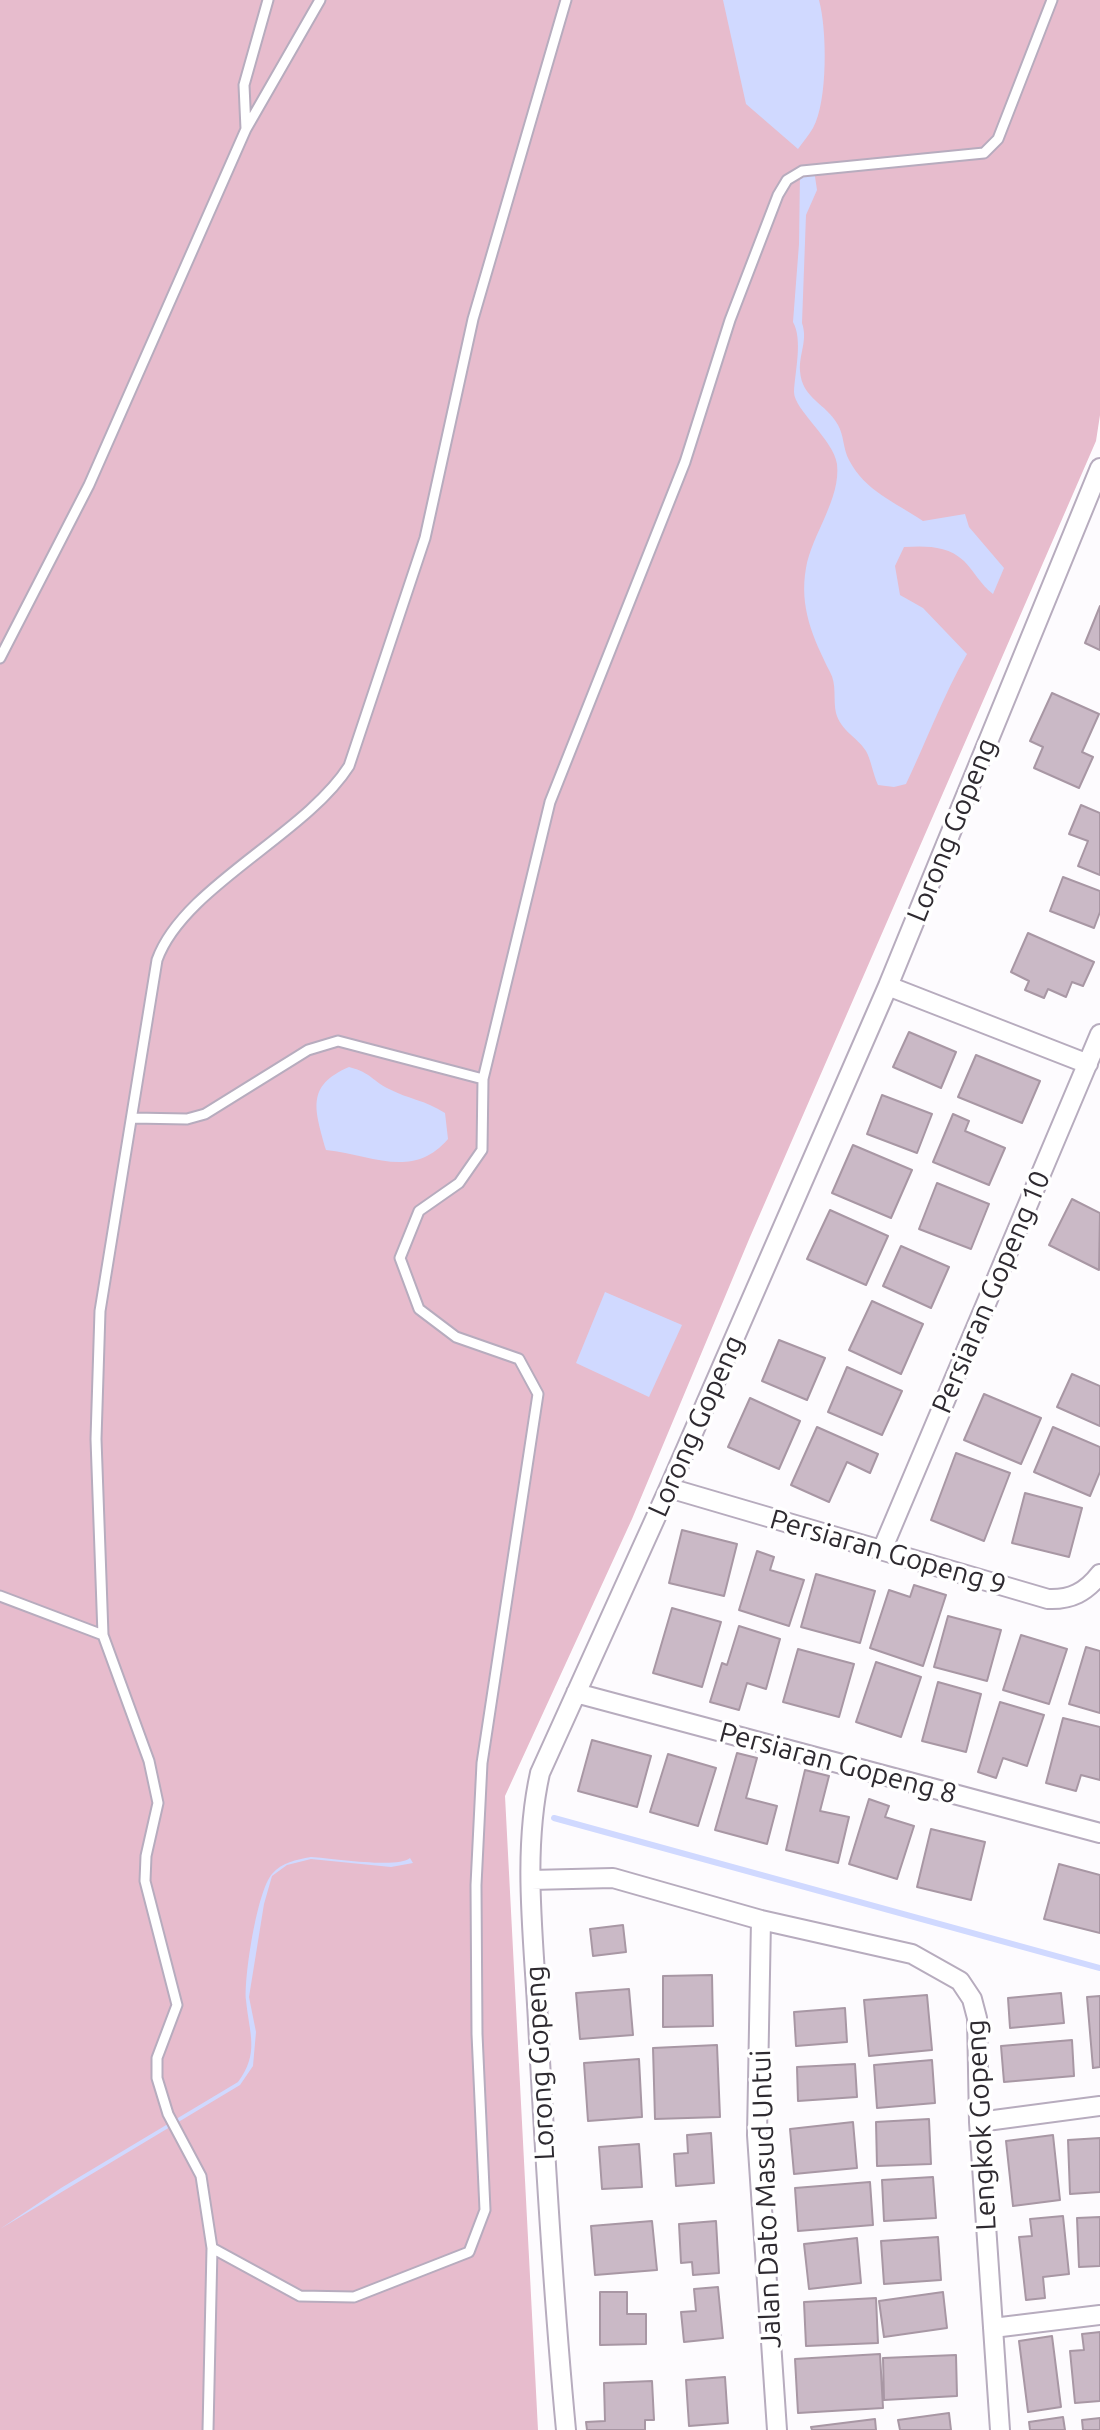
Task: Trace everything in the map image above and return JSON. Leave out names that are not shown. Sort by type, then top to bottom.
[{"type":"street","name":"Lorong Gopeng","points":[[566,2430],[551,2273],[531,1880],[533,1806],[540,1773],[669,1488],[888,986],[1099,475]]},
{"type":"street","points":[[888,986],[1088,1064]]},
{"type":"street","name":"Persiaran Gopeng 10","points":[[882,1550],[1100,1034]]},
{"type":"street","name":"Persiaran Gopeng 9","points":[[669,1488],[1048,1599],[1065,1600],[1078,1594],[1100,1574]]},
{"type":"street","name":"Persiaran Gopeng 8","points":[[576,1693],[1100,1833]]},
{"type":"street","name":"Lengkok Gopeng","points":[[531,1880],[613,1878],[761,1920],[912,1954],[960,1981],[972,1999],[977,2018],[979,2122],[1000,2430]]},
{"type":"street","name":"Jalan Dato Masud Untui","points":[[761,1920],[757,2135],[777,2430]]},
{"type":"street","points":[[979,2122],[1100,2106]]},
{"type":"street","points":[[993,2328],[1100,2315]]},
{"type":"lane","points":[[246,129],[244,85],[268,0]]},
{"type":"lane","points":[[0,658],[89,485],[246,129],[320,0]]},
{"type":"lane","points":[[208,2430],[212,2248],[201,2176],[168,2114],[157,2078],[157,2058],[177,2005],[145,1881],[146,1856],[158,1803],[149,1761],[103,1635],[96,1439],[100,1311],[157,960],[165,939],[226,880],[336,786],[349,766],[425,538],[473,319],[566,0]]},
{"type":"lane","points":[[212,2248],[300,2296],[354,2297],[469,2252],[485,2210],[476,2019],[476,1885],[482,1763],[538,1394],[519,1359],[456,1337],[419,1309],[400,1258],[419,1211],[459,1183],[482,1150],[483,1079],[550,802],[685,462],[730,320],[778,195],[787,180],[802,171],[984,153],[998,139],[1052,0]]},
{"type":"lane","points":[[133,1118],[187,1119],[205,1114],[308,1050],[338,1041],[483,1079]]},
{"type":"lane","points":[[0,1596],[103,1635]]},
{"type":"shaded area","points":[[0,0],[1100,0],[1100,415],[1096,441],[750,1237],[632,1519],[505,1796],[538,2430],[0,2430]]},
{"type":"water","points":[[723,0],[819,0],[825,46],[824,83],[818,116],[798,149],[746,104]]},
{"type":"water","points":[[814,170],[817,190],[806,215],[804,336],[800,371],[805,388],[840,429],[849,460],[863,480],[923,521],[965,514],[969,527],[1004,568],[993,594],[964,561],[950,552],[928,547],[904,547],[895,566],[900,595],[923,608],[967,654],[906,784],[894,787],[878,785],[866,751],[838,719],[832,677],[813,634],[804,596],[809,555],[831,503],[837,477],[837,464],[829,445],[800,407],[794,392],[798,347],[793,322],[800,173]]},
{"type":"water","points":[[349,1067],[389,1089],[445,1113],[448,1139],[421,1159],[406,1162],[376,1160],[326,1150],[317,1111],[319,1091],[335,1074]]},
{"type":"water","points":[[605,1292],[682,1325],[649,1397],[576,1363]]},
{"type":"water","points":[[311,1857],[379,1863],[410,1858],[413,1863],[391,1867],[311,1859],[287,1865],[272,1876],[264,1904],[249,1997],[256,2032],[253,2066],[240,2085],[0,2229],[61,2188],[238,2082],[245,2072],[251,2052],[246,1989],[249,1955],[261,1898],[266,1883],[276,1870],[290,1862]]},
{"type":"building","points":[[1100,606],[1100,650],[1085,643]]},
{"type":"building","points":[[1052,693],[1099,714],[1082,752],[1093,757],[1079,788],[1034,768],[1043,747],[1030,741]]},
{"type":"building","points":[[1081,805],[1100,813],[1100,875],[1078,866],[1088,841],[1069,834]]},
{"type":"building","points":[[1063,877],[1100,891],[1100,912],[1094,928],[1050,911]]},
{"type":"building","points":[[1028,933],[1094,962],[1083,986],[1072,982],[1066,997],[1048,989],[1044,998],[1025,990],[1029,981],[1011,972]]},
{"type":"building","points":[[909,1032],[956,1052],[941,1088],[893,1067]]},
{"type":"building","points":[[976,1055],[1040,1081],[1022,1123],[958,1097]]},
{"type":"building","points":[[882,1095],[932,1114],[917,1153],[867,1134]]},
{"type":"building","points":[[953,1114],[969,1121],[965,1131],[1005,1148],[989,1185],[933,1162]]},
{"type":"building","points":[[853,1145],[912,1170],[891,1218],[832,1193]]},
{"type":"building","points":[[937,1183],[989,1204],[971,1249],[919,1229]]},
{"type":"building","points":[[1072,1199],[1100,1213],[1099,1270],[1049,1245]]},
{"type":"building","points":[[830,1210],[888,1236],[866,1285],[807,1259]]},
{"type":"building","points":[[901,1246],[949,1267],[931,1308],[883,1286]]},
{"type":"building","points":[[872,1301],[923,1324],[901,1374],[849,1350]]},
{"type":"building","points":[[779,1340],[825,1358],[807,1400],[762,1381]]},
{"type":"building","points":[[847,1367],[902,1391],[882,1435],[828,1412]]},
{"type":"building","points":[[1072,1374],[1100,1386],[1100,1426],[1057,1407]]},
{"type":"building","points":[[984,1394],[1041,1418],[1021,1464],[964,1440]]},
{"type":"building","points":[[750,1398],[800,1421],[779,1469],[728,1447]]},
{"type":"building","points":[[817,1427],[878,1454],[870,1473],[847,1462],[829,1502],[791,1485]]},
{"type":"building","points":[[1053,1427],[1100,1447],[1100,1472],[1090,1496],[1034,1472]]},
{"type":"building","points":[[956,1453],[1010,1473],[984,1541],[931,1520]]},
{"type":"building","points":[[1025,1493],[1082,1508],[1069,1557],[1012,1543]]},
{"type":"building","points":[[682,1530],[737,1544],[724,1596],[669,1583]]},
{"type":"building","points":[[757,1551],[774,1557],[770,1570],[804,1580],[789,1626],[739,1610]]},
{"type":"building","points":[[816,1574],[875,1591],[860,1643],[801,1627]]},
{"type":"building","points":[[914,1585],[946,1595],[923,1666],[870,1648],[889,1590],[910,1597]]},
{"type":"building","points":[[672,1608],[721,1622],[702,1687],[653,1673]]},
{"type":"building","points":[[948,1616],[1001,1630],[987,1681],[934,1667]]},
{"type":"building","points":[[739,1626],[780,1639],[766,1689],[747,1683],[739,1710],[710,1702],[722,1663],[727,1665]]},
{"type":"building","points":[[1021,1635],[1067,1649],[1049,1704],[1003,1690]]},
{"type":"building","points":[[1086,1647],[1100,1651],[1100,1713],[1069,1704]]},
{"type":"building","points":[[798,1649],[854,1664],[839,1717],[783,1702]]},
{"type":"building","points":[[876,1662],[921,1677],[901,1737],[856,1722]]},
{"type":"building","points":[[938,1682],[981,1694],[966,1752],[922,1741]]},
{"type":"building","points":[[1000,1702],[1044,1715],[1027,1766],[1003,1758],[996,1778],[978,1772]]},
{"type":"building","points":[[1063,1718],[1100,1727],[1100,1780],[1081,1775],[1076,1791],[1046,1783]]},
{"type":"building","points":[[592,1740],[651,1756],[637,1807],[578,1791]]},
{"type":"building","points":[[737,1753],[757,1758],[746,1798],[777,1806],[767,1844],[715,1830]]},
{"type":"building","points":[[668,1754],[716,1768],[698,1826],[650,1812]]},
{"type":"building","points":[[805,1770],[829,1776],[820,1811],[849,1817],[838,1863],[786,1850]]},
{"type":"building","points":[[869,1799],[889,1806],[885,1817],[914,1826],[897,1879],[849,1864]]},
{"type":"building","points":[[931,1829],[985,1842],[971,1900],[917,1887]]},
{"type":"building","points":[[1059,1864],[1100,1875],[1100,1933],[1044,1919]]},
{"type":"building","points":[[623,1925],[626,1952],[593,1956],[590,1929]]},
{"type":"building","points":[[712,1975],[713,2026],[663,2027],[663,1976]]},
{"type":"building","points":[[629,1989],[633,2035],[580,2039],[576,1993]]},
{"type":"building","points":[[1061,1993],[1064,2023],[1010,2028],[1008,1998]]},
{"type":"building","points":[[927,1995],[932,2050],[869,2056],[864,2000]]},
{"type":"building","points":[[1100,1996],[1100,2067],[1093,2068],[1087,1997]]},
{"type":"building","points":[[845,2008],[847,2042],[796,2046],[794,2012]]},
{"type":"building","points":[[1072,2040],[1074,2076],[1004,2082],[1001,2046]]},
{"type":"building","points":[[717,2045],[720,2117],[655,2119],[653,2048]]},
{"type":"building","points":[[639,2059],[642,2117],[588,2121],[584,2063]]},
{"type":"building","points":[[932,2060],[935,2103],[877,2108],[874,2065]]},
{"type":"building","points":[[855,2064],[857,2097],[798,2101],[797,2067]]},
{"type":"building","points":[[929,2119],[931,2164],[877,2166],[876,2122]]},
{"type":"building","points":[[853,2122],[857,2168],[794,2174],[790,2129]]},
{"type":"building","points":[[711,2133],[714,2183],[676,2186],[674,2154],[688,2153],[687,2135]]},
{"type":"building","points":[[1053,2135],[1060,2200],[1013,2206],[1006,2141]]},
{"type":"building","points":[[1100,2138],[1100,2192],[1070,2194],[1068,2140]]},
{"type":"building","points":[[639,2144],[642,2187],[602,2189],[599,2147]]},
{"type":"building","points":[[933,2177],[936,2218],[884,2221],[882,2180]]},
{"type":"building","points":[[870,2182],[873,2225],[798,2231],[795,2188]]},
{"type":"building","points":[[1063,2216],[1069,2274],[1043,2277],[1045,2298],[1026,2300],[1019,2237],[1032,2236],[1030,2219]]},
{"type":"building","points":[[1100,2217],[1100,2266],[1079,2267],[1077,2218]]},
{"type":"building","points":[[652,2221],[657,2270],[595,2275],[591,2226]]},
{"type":"building","points":[[716,2221],[719,2273],[693,2275],[692,2262],[681,2263],[679,2224]]},
{"type":"building","points":[[938,2237],[941,2280],[884,2284],[881,2241]]},
{"type":"building","points":[[857,2238],[861,2283],[809,2289],[804,2244]]},
{"type":"building","points":[[718,2287],[723,2338],[684,2342],[681,2312],[696,2311],[694,2289]]},
{"type":"building","points":[[600,2292],[627,2292],[627,2314],[646,2314],[646,2344],[600,2345]]},
{"type":"building","points":[[943,2292],[947,2328],[884,2337],[879,2301]]},
{"type":"building","points":[[876,2298],[878,2343],[806,2346],[804,2302]]},
{"type":"building","points":[[1100,2332],[1100,2401],[1075,2403],[1070,2351],[1084,2350],[1082,2334]]},
{"type":"building","points":[[1052,2336],[1061,2407],[1028,2412],[1019,2341]]},
{"type":"building","points":[[880,2354],[883,2408],[798,2413],[795,2359]]},
{"type":"building","points":[[956,2355],[957,2396],[884,2400],[883,2358]]},
{"type":"building","points":[[725,2377],[728,2423],[689,2426],[686,2380]]},
{"type":"building","points":[[652,2381],[654,2420],[645,2420],[645,2430],[587,2430],[586,2422],[605,2421],[604,2383]]},
{"type":"building","points":[[949,2413],[951,2430],[900,2430],[898,2420]]},
{"type":"building","points":[[1063,2417],[1065,2430],[1030,2430],[1029,2422]]},
{"type":"building","points":[[1100,2418],[1100,2430],[1083,2430],[1082,2420]]},
{"type":"building","points":[[875,2419],[876,2430],[812,2430],[811,2427]]},
{"type":"waterway","points":[[554,1818],[1100,1968]]}]
